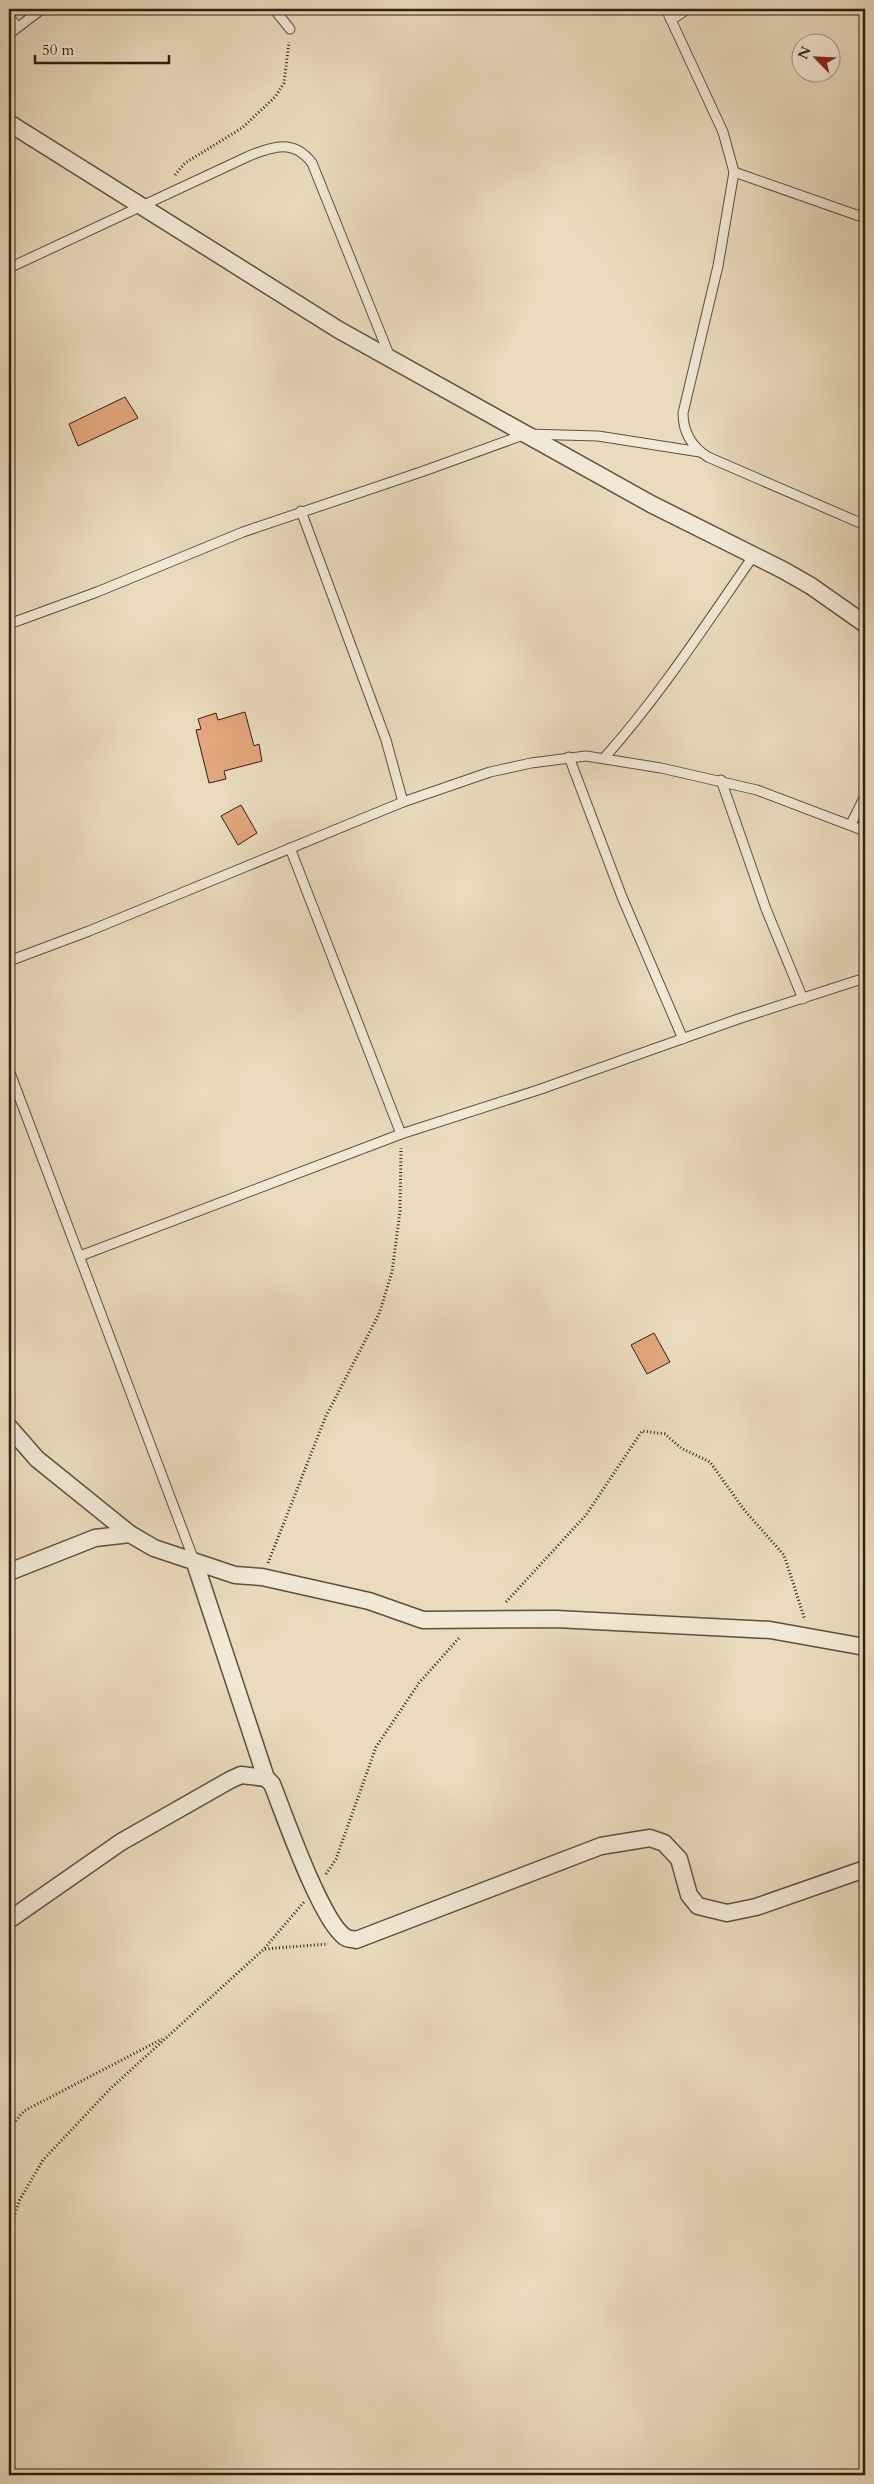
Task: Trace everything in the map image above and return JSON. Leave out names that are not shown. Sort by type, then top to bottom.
[{"type":"street","points":[[9,123],[298,306],[651,504],[754,555],[811,586],[865,624]]},
{"type":"street","points":[[9,1426],[37,1459],[130,1534],[154,1548],[195,1563],[235,1574],[262,1577],[369,1601],[422,1620],[556,1619],[770,1630],[865,1647]]},
{"type":"street","points":[[9,1572],[95,1538],[130,1534]]},
{"type":"street","points":[[195,1563],[266,1778],[272,1784],[315,1889],[333,1924],[345,1938],[356,1940],[601,1846],[650,1838],[664,1843],[679,1859],[689,1895],[698,1906],[727,1913],[756,1907],[865,1869]]},
{"type":"street","points":[[9,1920],[121,1842],[230,1780],[240,1775],[266,1778]]},
{"type":"lane","points":[[9,34],[42,9]]},
{"type":"lane","points":[[274,9],[290,29]]},
{"type":"lane","points":[[666,9],[723,132],[734,172],[718,266],[683,413],[683,424],[687,434],[700,452]]},
{"type":"lane","points":[[671,20],[688,9]]},
{"type":"lane","points":[[9,16],[17,27]]},
{"type":"lane","points":[[9,268],[263,150],[278,146],[293,148],[305,154],[312,163],[390,359]]},
{"type":"lane","points":[[734,172],[865,218]]},
{"type":"lane","points":[[9,624],[97,592],[243,532],[421,472],[526,434],[598,436],[700,452],[718,462],[865,525]]},
{"type":"lane","points":[[301,511],[386,740],[403,802]]},
{"type":"lane","points":[[605,757],[639,720],[754,555]]},
{"type":"lane","points":[[9,961],[89,931],[403,802],[490,772],[569,758],[586,756],[605,757],[721,780],[800,804],[865,831]]},
{"type":"lane","points":[[569,758],[626,906],[683,1039]]},
{"type":"lane","points":[[721,780],[766,909],[803,999]]},
{"type":"lane","points":[[851,824],[865,796]]},
{"type":"lane","points":[[290,848],[401,1134]]},
{"type":"lane","points":[[80,1256],[401,1134],[865,978]]},
{"type":"lane","points":[[9,1070],[195,1563]]},
{"type":"path","points":[[168,194],[177,172],[185,163],[242,128],[275,97],[285,76],[290,29]]},
{"type":"path","points":[[262,1577],[326,1416],[379,1314],[392,1272],[400,1211],[401,1134]]},
{"type":"path","points":[[9,2270],[11,2225],[19,2201],[43,2160],[111,2088],[264,1949],[315,1889],[336,1859],[376,1747],[419,1682],[456,1640],[487,1620],[586,1515],[642,1431],[665,1434],[682,1448],[710,1462],[745,1511],[784,1555],[802,1605],[808,1636]]},
{"type":"path","points":[[264,1949],[333,1943],[345,1938]]},
{"type":"path","points":[[9,2129],[24,2111],[168,2036]]},
{"type":"building","points":[[125,397],[138,418],[78,446],[69,424]]},
{"type":"building","points":[[245,712],[254,746],[259,744],[262,761],[224,771],[226,779],[209,783],[196,730],[201,729],[198,719],[216,713],[218,720]]},
{"type":"building","points":[[241,805],[257,833],[238,845],[221,816]]},
{"type":"building","points":[[654,1333],[670,1362],[647,1374],[631,1345]]}]
